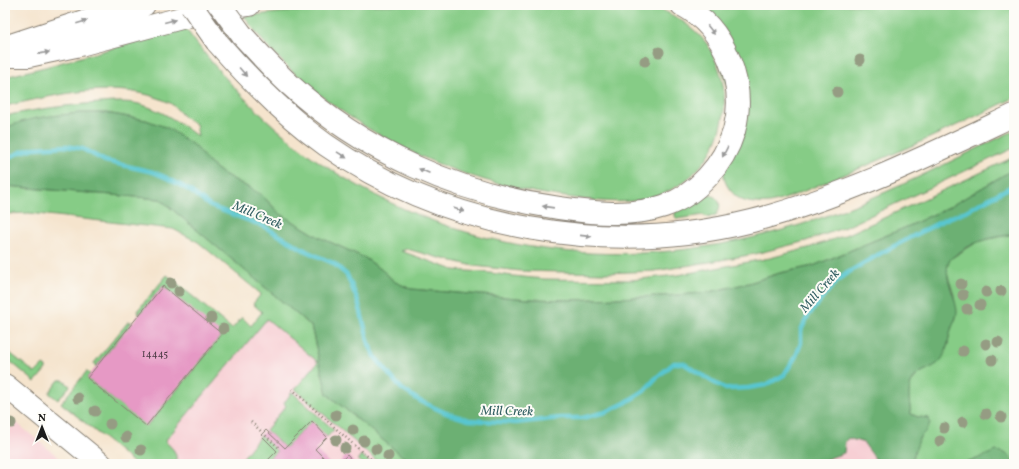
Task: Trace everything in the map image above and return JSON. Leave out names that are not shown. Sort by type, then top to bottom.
[{"type":"main road","points":[[5,47],[84,21],[144,5]]},
{"type":"main road","points":[[191,5],[217,42],[248,78],[325,145],[377,176],[425,198],[479,217],[536,229],[591,236],[653,236],[700,231],[752,221],[813,202],[875,179],[1014,115]]},
{"type":"main road","points":[[220,5],[242,35],[289,84],[326,114],[369,143],[408,164],[463,187],[536,205],[594,212],[631,212],[665,206],[692,191],[714,170],[734,131],[737,89],[734,72],[729,59],[723,47],[708,26],[699,17],[682,5]]},
{"type":"main road","points":[[5,56],[29,56],[76,46],[204,12],[249,5]]},
{"type":"main road","points":[[5,384],[101,464]]},
{"type":"path","points":[[292,389],[363,453],[378,464]]},
{"type":"path","points":[[251,422],[279,448]]},
{"type":"shaded area","points":[[278,298],[318,356],[327,394],[412,464],[140,464]]},
{"type":"shaded area","points":[[5,414],[18,424],[67,464],[5,464]]},
{"type":"shaded area","points":[[893,418],[895,464],[746,464]]},
{"type":"green space","points":[[360,5],[651,5],[674,16],[695,31],[707,44],[717,64],[723,84],[724,104],[722,123],[716,142],[707,158],[694,173],[678,186],[659,195],[636,201],[601,201],[524,190],[443,166],[404,148],[367,128],[332,104],[300,78],[269,48],[244,16]]},
{"type":"green space","points":[[699,5],[1014,5],[1014,98],[897,152],[789,197],[769,203],[745,201],[732,192],[724,178],[725,171],[732,154],[744,133]]},
{"type":"green space","points":[[185,28],[228,81],[260,113],[294,143],[328,168],[379,197],[428,219],[478,235],[528,246],[579,252],[630,253],[682,250],[734,242],[815,220],[872,198],[1011,132],[1014,132],[1014,148],[846,227],[806,241],[755,254],[655,271],[605,273],[521,271],[474,266],[407,249],[401,251],[454,270],[544,279],[631,280],[678,275],[770,258],[808,248],[846,235],[1014,157],[1014,169],[951,206],[909,226],[813,266],[780,273],[749,283],[709,292],[681,295],[574,300],[528,299],[411,289],[395,282],[382,270],[365,258],[319,237],[279,213],[262,195],[222,173],[207,161],[196,147],[168,129],[146,120],[106,113],[81,113],[57,116],[9,126],[5,129],[5,116],[64,106],[125,102],[139,104],[163,113],[198,137],[196,124],[185,118],[170,103],[130,91],[88,91],[46,97],[5,106],[5,77]]},
{"type":"green space","points":[[81,113],[106,113],[146,120],[168,128],[196,147],[207,161],[222,173],[262,195],[279,213],[319,237],[365,258],[382,270],[395,282],[411,289],[528,299],[574,300],[681,295],[709,292],[749,283],[780,273],[813,266],[909,226],[951,206],[1014,169],[1014,234],[992,238],[973,244],[950,260],[947,272],[957,313],[943,357],[935,365],[918,374],[914,378],[910,387],[909,398],[911,414],[918,417],[929,418],[930,423],[926,431],[919,438],[912,464],[877,464],[864,443],[848,438],[845,442],[844,453],[812,464],[412,464],[327,394],[311,326],[160,199],[5,186],[5,129],[31,119]]},
{"type":"green space","points":[[5,186],[160,199],[311,326],[327,394],[412,464],[379,463],[295,389],[318,362],[267,319],[165,441],[172,448],[175,454],[175,464],[135,464],[61,403],[87,371],[90,374],[87,378],[147,426],[222,335],[163,286],[139,315],[137,311],[167,275],[232,329],[242,317],[251,326],[262,312],[253,304],[261,294],[198,242],[173,229],[29,213],[5,214]]},
{"type":"green space","points":[[710,195],[716,198],[720,206],[716,215],[706,217],[704,215],[677,219],[675,216],[675,212],[687,204],[696,199]]},
{"type":"green space","points":[[1014,234],[1014,462],[1009,456],[967,462],[964,464],[912,464],[912,456],[928,418],[918,417],[911,414],[908,396],[911,383],[917,375],[937,363],[948,345],[950,331],[956,318],[954,295],[946,270],[950,259],[979,241]]},
{"type":"green space","points":[[128,322],[132,322],[96,367],[94,363]]},
{"type":"green space","points":[[5,349],[35,373],[43,365],[46,369],[35,382],[5,357]]},
{"type":"green space","points":[[59,380],[63,380],[70,386],[58,400],[49,393]]},
{"type":"green space","points":[[292,392],[334,430],[327,437],[311,422],[285,448],[266,430],[286,406],[284,403]]},
{"type":"green space","points":[[261,435],[277,451],[266,461],[269,464],[238,464]]},
{"type":"green space","points":[[996,451],[1008,455],[1014,464],[964,464]]},
{"type":"green space","points":[[361,455],[373,464],[362,464],[358,459]]},
{"type":"building","points":[[163,286],[222,334],[146,426],[87,378]]},
{"type":"building","points":[[312,421],[327,437],[315,449],[330,464],[269,464],[266,462],[277,451],[261,435],[266,430],[285,448]]},
{"type":"building","points":[[347,455],[355,464],[338,464]]},
{"type":"waterway","name":"Mill Creek","points":[[5,159],[34,148],[66,146],[83,149],[105,161],[153,172],[189,190],[210,206],[263,226],[308,252],[333,263],[347,275],[358,301],[369,344],[375,357],[402,389],[420,401],[446,413],[469,420],[516,423],[560,418],[582,418],[606,412],[625,403],[644,391],[655,379],[674,363],[683,363],[726,389],[766,385],[784,375],[796,356],[801,343],[801,330],[808,316],[829,290],[844,275],[881,253],[944,220],[966,211],[1014,185]]}]
